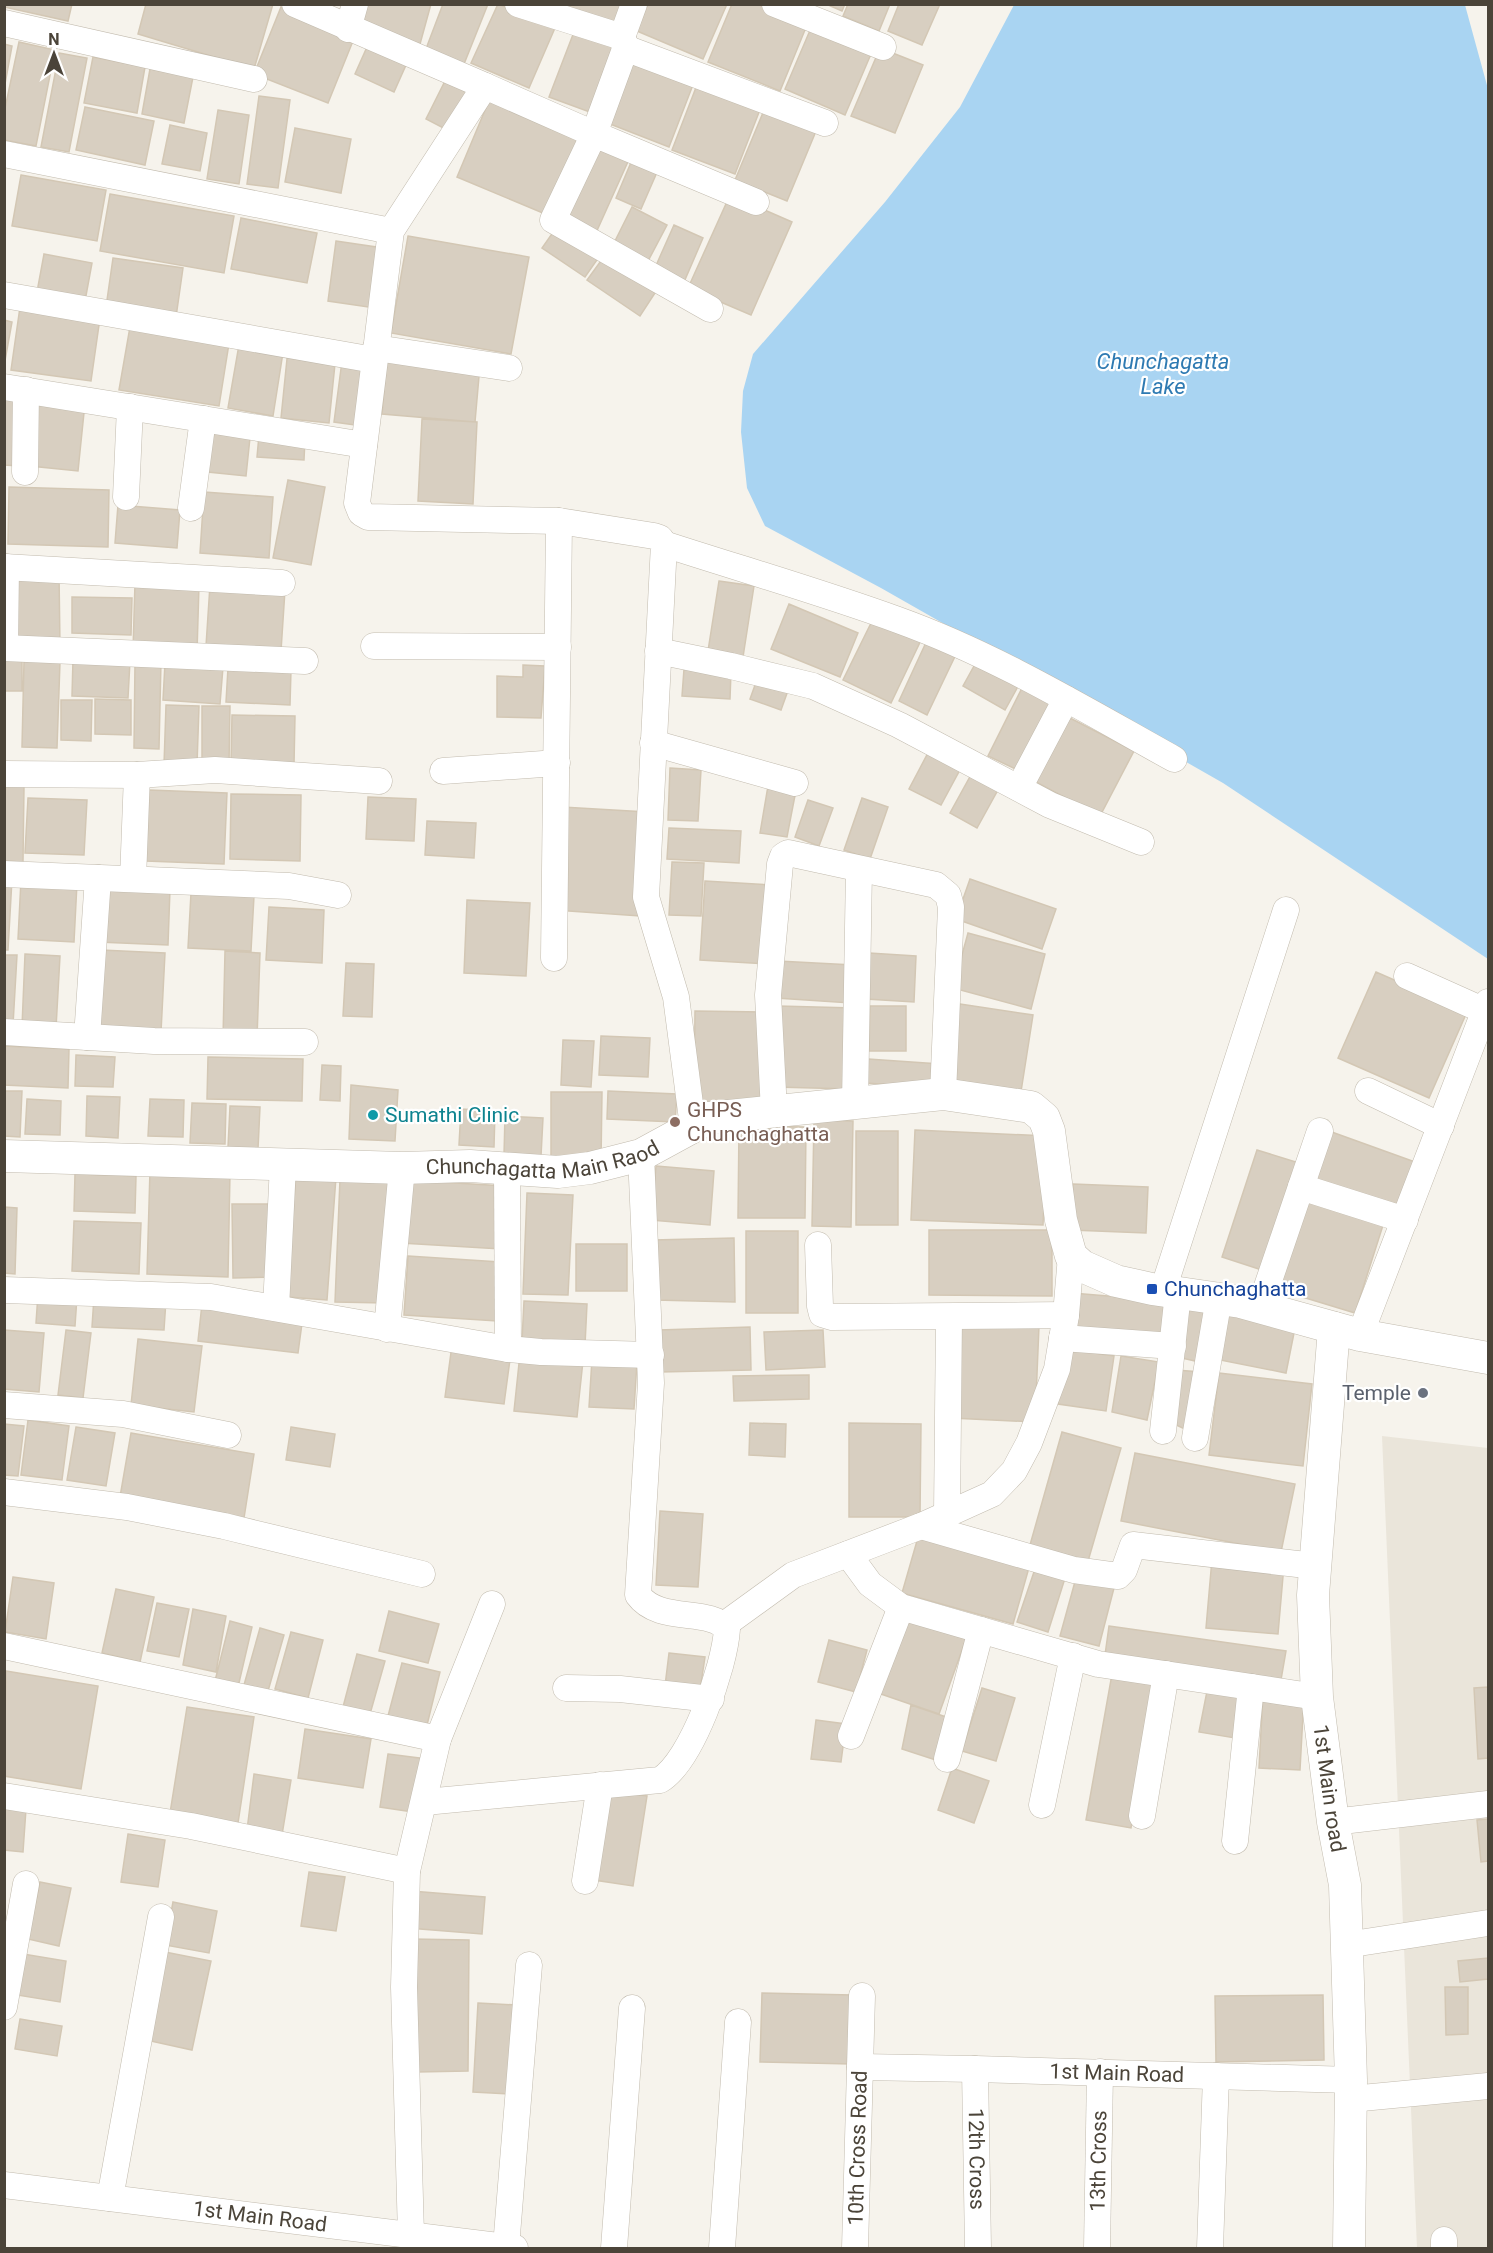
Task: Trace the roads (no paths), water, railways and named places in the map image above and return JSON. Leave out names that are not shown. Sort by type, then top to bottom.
[{"type":"street","points":[[295,4],[348,29],[756,202]]},
{"type":"street","points":[[348,29],[355,4]]},
{"type":"street","points":[[518,4],[825,123]]},
{"type":"street","points":[[634,4],[594,134],[553,220],[710,309]]},
{"type":"street","points":[[775,4],[883,47]]},
{"type":"street","points":[[4,22],[254,79]]},
{"type":"street","points":[[485,86],[391,231],[357,503],[361,513],[368,517],[559,521],[654,536],[660,538],[664,544],[646,897],[676,997],[693,1127]]},
{"type":"street","points":[[4,154],[391,231]]},
{"type":"street","points":[[4,295],[375,354],[508,368]]},
{"type":"street","points":[[25,472],[15,389],[364,445]]},
{"type":"street","points":[[126,498],[130,407]]},
{"type":"street","points":[[191,508],[203,419]]},
{"type":"street","points":[[554,958],[559,521]]},
{"type":"street","points":[[664,544],[898,620],[976,653],[1066,699],[1174,759]]},
{"type":"street","points":[[282,583],[5,567],[5,648],[305,661]]},
{"type":"street","points":[[374,646],[558,647]]},
{"type":"street","points":[[658,651],[813,686],[899,725],[1050,805],[1141,842]]},
{"type":"street","points":[[1019,788],[1066,699]]},
{"type":"street","points":[[653,743],[795,783]]},
{"type":"street","points":[[443,771],[557,762]]},
{"type":"street","points":[[4,774],[137,775],[215,770],[379,781]]},
{"type":"street","points":[[133,879],[137,775]]},
{"type":"street","points":[[774,1111],[768,995],[780,864],[783,856],[788,853],[936,885],[948,895],[951,907],[943,1094]]},
{"type":"street","points":[[855,1103],[859,868]]},
{"type":"street","points":[[4,874],[289,886],[338,895]]},
{"type":"street","points":[[87,1037],[98,878]]},
{"type":"street","points":[[1163,1431],[1173,1346],[1170,1291],[1286,910]]},
{"type":"street","points":[[1347,1332],[1405,1220],[1487,1006],[1407,976]]},
{"type":"street","points":[[4,1032],[154,1041],[305,1042]]},
{"type":"street","points":[[1368,1091],[1441,1126]]},
{"type":"street","name":"Chunchagatta Main Raod","points":[[4,1156],[402,1168],[470,1166],[558,1172],[590,1168],[641,1155],[709,1118],[943,1094],[1031,1107],[1044,1118],[1049,1131],[1061,1220],[1071,1256]]},
{"type":"street","points":[[1260,1307],[1320,1131]]},
{"type":"street","points":[[425,1802],[660,1780],[671,1774],[679,1762],[711,1699],[726,1642],[727,1629],[724,1625],[714,1621],[656,1610],[645,1604],[638,1595],[651,1355],[641,1155]]},
{"type":"street","points":[[276,1308],[283,1165]]},
{"type":"street","points":[[387,1329],[402,1168]]},
{"type":"street","points":[[507,1168],[508,1349]]},
{"type":"street","points":[[1301,1187],[1405,1220]]},
{"type":"street","points":[[818,1245],[820,1306],[822,1314],[832,1317],[949,1317],[1064,1327],[1173,1346]]},
{"type":"street","points":[[1071,1256],[1082,1266],[1116,1281],[1219,1298],[1260,1307],[1347,1332],[1488,1358]]},
{"type":"street","points":[[724,1625],[793,1575],[921,1526],[992,1494],[1014,1471],[1029,1443],[1057,1369],[1071,1256]]},
{"type":"street","points":[[4,1290],[211,1297],[508,1349],[651,1355]]},
{"type":"street","points":[[1195,1438],[1219,1298]]},
{"type":"street","points":[[947,1514],[949,1317]]},
{"type":"street","name":"1st Main road","points":[[1347,1332],[1314,1566],[1313,1594],[1317,1697],[1333,1822],[1345,1885],[1351,2090],[1349,2248]]},
{"type":"street","points":[[4,1405],[123,1414],[228,1435]]},
{"type":"street","points":[[4,1492],[127,1508],[224,1526],[422,1574]]},
{"type":"street","points":[[921,1526],[1074,1570],[1119,1576],[1124,1570],[1132,1545],[1314,1566]]},
{"type":"street","points":[[848,1554],[870,1584],[901,1607],[1098,1664],[1317,1697]]},
{"type":"street","points":[[411,2235],[404,1987],[407,1870],[425,1802],[438,1739],[492,1604]]},
{"type":"street","points":[[851,1736],[901,1607]]},
{"type":"street","points":[[947,1759],[981,1630]]},
{"type":"street","points":[[4,1646],[438,1739]]},
{"type":"street","points":[[1042,1805],[1073,1656]]},
{"type":"street","points":[[1142,1816],[1166,1674]]},
{"type":"street","points":[[1235,1842],[1251,1687]]},
{"type":"street","points":[[566,1688],[620,1689],[711,1699]]},
{"type":"street","points":[[585,1881],[600,1785]]},
{"type":"street","points":[[4,1796],[191,1826],[407,1870]]},
{"type":"street","name":"1st Main Road","points":[[1333,1822],[1488,1804]]},
{"type":"street","points":[[4,2007],[26,1884]]},
{"type":"street","points":[[110,2198],[161,1917]]},
{"type":"street","points":[[1346,1945],[1488,1923]]},
{"type":"street","points":[[510,2248],[529,1965]]},
{"type":"street","name":"10th Cross Road","points":[[855,2248],[871,2068],[862,1996]]},
{"type":"street","points":[[614,2248],[632,2008]]},
{"type":"street","points":[[722,2248],[738,2022]]},
{"type":"street","name":"1st Main Road","points":[[871,2068],[1216,2076],[1351,2090],[1488,2086]]},
{"type":"street","name":"12th Cross","points":[[975,2069],[978,2248]]},
{"type":"street","name":"13th Cross","points":[[1097,2248],[1100,2072]]},
{"type":"street","points":[[1210,2248],[1216,2076]]},
{"type":"street","name":"1st Main Road","points":[[4,2185],[411,2235],[463,2245],[510,2248]]},
{"type":"water","name":"Chunchagatta Lake","points":[[1014,5],[1465,5],[1488,89],[1488,959],[1223,783],[881,588],[765,526],[747,488],[741,432],[743,391],[753,354],[885,202],[960,107]]},
{"type":"place","name":"Sumathi Clinic","points":[[373,1115]]},
{"type":"place","name":"GHPS Chunchaghatta","points":[[675,1122]]},
{"type":"place","name":"Chunchaghatta","points":[[1152,1289]]},
{"type":"place","name":"Temple","points":[[1423,1393]]}]
